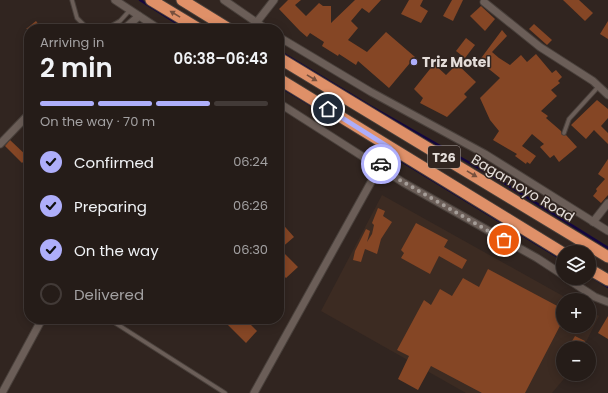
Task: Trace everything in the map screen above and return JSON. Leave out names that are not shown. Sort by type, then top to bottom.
[{"type":"highway","points":[[151,0],[191,24]]},
{"type":"highway","points":[[182,0],[221,24]]},
{"type":"highway","name":"Bagamoyo Road","points":[[284,61],[608,257]]},
{"type":"highway","name":"T26","points":[[284,82],[556,249]]},
{"type":"highway","points":[[596,273],[608,280]]},
{"type":"street","points":[[114,0],[151,24]]},
{"type":"street","points":[[224,0],[256,23],[274,0]]},
{"type":"street","points":[[484,2],[540,47],[599,86],[608,95]]},
{"type":"street","points":[[130,24],[139,16]]},
{"type":"street","points":[[284,40],[371,92],[485,154],[608,231]]},
{"type":"street","points":[[284,106],[379,168],[537,258],[556,271]]},
{"type":"street","points":[[0,144],[24,119]]},
{"type":"street","points":[[254,393],[390,148]]},
{"type":"street","points":[[593,222],[608,203]]},
{"type":"street","points":[[577,285],[595,297],[608,302]]},
{"type":"street","points":[[2,393],[39,324]]},
{"type":"lane","points":[[72,0],[77,18],[83,24]]},
{"type":"lane","points":[[115,24],[120,21],[130,10]]},
{"type":"lane","points":[[564,133],[569,119],[599,86]]},
{"type":"lane","points":[[117,324],[225,393]]},
{"type":"shaded area","points":[[382,195],[557,293],[556,293],[556,333],[590,333],[586,341],[556,341],[556,381],[562,381],[552,393],[466,393],[321,311]]},
{"type":"shaded area","points":[[596,314],[599,316],[596,322]]},
{"type":"building","points":[[288,0],[301,0],[295,5],[306,16],[319,3],[323,6],[331,6],[331,23],[355,0],[381,0],[369,13],[362,8],[351,21],[358,28],[348,40],[367,52],[386,32],[415,57],[389,88],[358,61],[356,65],[339,54],[338,56],[322,46],[324,42],[310,33],[307,37],[300,31],[279,9]]},
{"type":"building","points":[[409,0],[423,0],[420,6],[428,11],[421,23],[401,14]]},
{"type":"building","points":[[452,0],[463,0],[453,21],[443,16]]},
{"type":"building","points":[[563,0],[579,0],[593,13],[585,21]]},
{"type":"building","points":[[481,6],[495,19],[485,31],[470,16]]},
{"type":"building","points":[[608,21],[608,39],[600,34]]},
{"type":"building","points":[[534,24],[552,40],[547,45],[529,29]]},
{"type":"building","points":[[502,30],[507,36],[492,52],[499,58],[510,65],[521,55],[527,62],[536,54],[552,73],[556,70],[562,77],[558,81],[560,83],[551,90],[557,96],[541,111],[548,116],[546,118],[561,131],[562,135],[566,135],[577,147],[559,162],[554,155],[550,158],[540,147],[544,144],[532,134],[522,146],[536,156],[530,164],[527,162],[526,164],[515,156],[517,154],[493,140],[499,131],[490,120],[480,98],[500,78],[479,61]]},
{"type":"building","points":[[466,38],[475,45],[465,58],[456,51]]},
{"type":"building","points":[[434,64],[446,75],[457,64],[476,82],[464,94],[467,97],[447,117],[420,103],[423,98],[414,89]]},
{"type":"building","points":[[597,100],[608,109],[608,118],[601,126],[608,133],[608,144],[594,130],[586,139],[571,125]]},
{"type":"building","points":[[10,140],[24,153],[24,161],[22,163],[5,146]]},
{"type":"building","points":[[608,159],[608,195],[601,203],[593,196],[597,191],[596,189],[605,179],[598,174]]},
{"type":"building","points":[[378,208],[385,211],[383,216],[392,222],[381,239],[377,254],[365,249],[361,262],[353,260],[355,251],[366,229],[370,231],[367,242],[372,234],[374,225],[372,223]]},
{"type":"building","points":[[416,223],[448,240],[444,247],[467,260],[462,269],[439,256],[430,274],[401,258],[404,253],[401,250]]},
{"type":"building","points":[[284,226],[294,237],[284,246]]},
{"type":"building","points":[[284,253],[298,267],[286,278],[284,276]]},
{"type":"building","points":[[488,269],[556,305],[556,333],[525,393],[482,393],[431,366],[418,390],[398,379],[409,356],[397,350],[424,300],[431,305],[440,289],[452,296],[463,278],[479,287]]},
{"type":"building","points":[[608,316],[608,339],[598,333]]},
{"type":"building","points":[[227,324],[250,324],[257,331],[246,343]]},
{"type":"building","points":[[575,336],[585,341],[572,341]]},
{"type":"waterway","points":[[140,0],[178,24]]},
{"type":"waterway","points":[[284,54],[370,106],[496,178],[608,248]]},
{"type":"waterway","points":[[284,89],[356,132]]},
{"type":"waterway","points":[[393,156],[556,256]]},
{"type":"waterway","points":[[596,279],[608,287]]},
{"type":"way so far","points":[[381,164],[379,168],[504,240]]},
{"type":"place","name":"Triz Motel","points":[[414,62]]},
{"type":"route","points":[[328,109],[390,148],[381,164]]}]
